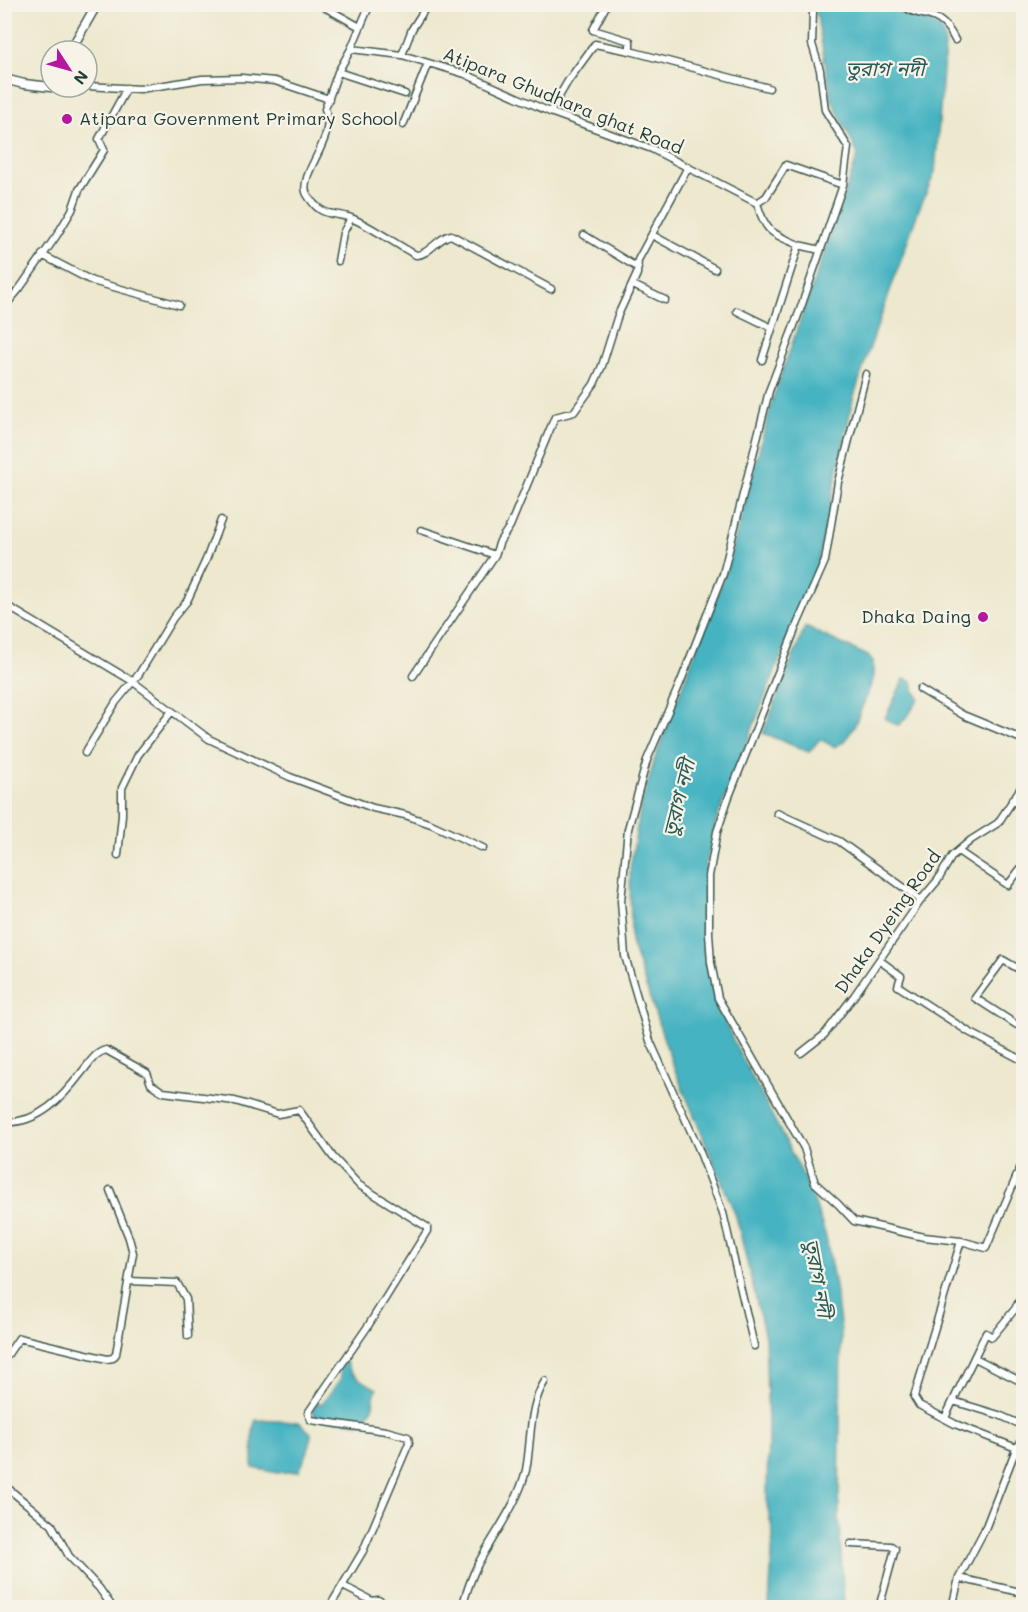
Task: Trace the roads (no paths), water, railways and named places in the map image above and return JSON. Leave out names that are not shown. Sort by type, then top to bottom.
[{"type":"main road","points":[[76,39],[93,6]]},
{"type":"main road","points":[[4,79],[39,86]]},
{"type":"street","points":[[319,4],[360,27]]},
{"type":"street","points":[[370,4],[328,99],[325,109],[329,117],[325,134],[308,174],[305,190],[322,212],[351,218],[419,256],[444,236],[451,235],[551,289]]},
{"type":"street","points":[[402,55],[412,29],[428,4]]},
{"type":"street","points":[[593,30],[607,4]]},
{"type":"street","points":[[754,1346],[723,1213],[698,1148],[650,1041],[625,956],[621,901],[628,829],[647,760],[723,574],[769,391],[843,185],[848,147],[825,110],[820,70],[812,44],[811,4]]},
{"type":"street","points":[[902,4],[911,13],[937,18],[946,26],[955,40]]},
{"type":"street","points":[[550,112],[568,81],[595,44],[597,37],[593,30]]},
{"type":"street","points":[[593,30],[630,41],[630,51]]},
{"type":"street","points":[[595,44],[769,88]]},
{"type":"street","name":"Atipara Ghudhara ghat Road","points":[[351,49],[402,55],[465,74],[550,112],[652,149],[757,203]]},
{"type":"street","points":[[403,125],[428,63]]},
{"type":"street","points":[[338,72],[405,94]]},
{"type":"street","points":[[99,87],[159,87],[202,79],[242,78],[275,81],[328,99]]},
{"type":"street","points":[[4,307],[20,288],[72,210],[79,190],[104,150],[99,139],[127,88]]},
{"type":"street","points":[[820,250],[800,245],[769,232],[761,220],[757,203],[766,197],[786,165],[843,185]]},
{"type":"street","points":[[412,676],[495,555],[500,541],[510,526],[555,417],[574,412],[594,384],[618,315],[633,285],[638,260],[688,167]]},
{"type":"street","points":[[338,261],[343,232],[351,218]]},
{"type":"street","points":[[584,235],[638,268]]},
{"type":"street","points":[[652,235],[714,269]]},
{"type":"street","points":[[762,360],[800,245]]},
{"type":"street","points":[[42,255],[92,281],[179,306]]},
{"type":"street","points":[[633,285],[665,300]]},
{"type":"street","points":[[737,311],[772,328]]},
{"type":"street","points":[[866,374],[838,482],[825,561],[796,627],[717,832],[709,876],[711,963],[718,998],[804,1148],[815,1183],[854,1221],[986,1248],[1023,1165]]},
{"type":"street","points":[[85,753],[116,702],[139,674],[173,618],[187,601],[221,520]]},
{"type":"street","points":[[421,530],[495,555]]},
{"type":"street","points":[[4,604],[132,681],[209,739],[251,760],[373,808],[431,824],[483,848]]},
{"type":"street","points":[[920,690],[963,715],[1023,740]]},
{"type":"street","points":[[118,855],[122,788],[138,755],[172,711]]},
{"type":"street","name":"Dhaka Dyeing Road","points":[[801,1053],[824,1035],[854,996],[921,900],[938,880],[951,856],[971,840],[998,824],[1023,783]]},
{"type":"street","points":[[1012,800],[1023,808]]},
{"type":"street","points":[[777,813],[839,841],[921,900]]},
{"type":"street","points":[[958,851],[1008,885],[1023,864]]},
{"type":"street","points":[[879,960],[901,976],[898,986],[969,1032],[1023,1061]]},
{"type":"street","points":[[1023,972],[1003,960],[975,998],[1023,1027]]},
{"type":"street","points":[[4,1122],[24,1120],[48,1109],[74,1083],[98,1052],[106,1050],[147,1073],[151,1084],[163,1092],[235,1101],[278,1114],[299,1110],[333,1157],[359,1185],[426,1227],[428,1231],[368,1326],[308,1413],[310,1420],[386,1431],[408,1437],[409,1443],[363,1551],[329,1608]]},
{"type":"street","points":[[4,1360],[19,1338],[107,1359],[113,1358],[116,1354],[133,1253],[110,1190]]},
{"type":"street","points":[[960,1241],[914,1397],[919,1405],[955,1424],[1023,1452]]},
{"type":"street","points":[[129,1281],[177,1283],[186,1299],[188,1336]]},
{"type":"street","points":[[945,1418],[986,1333],[992,1337],[1015,1309],[1023,1292]]},
{"type":"street","points":[[975,1358],[1023,1383]]},
{"type":"street","points":[[462,1608],[478,1564],[492,1544],[520,1488],[531,1444],[531,1420],[538,1393],[545,1381]]},
{"type":"street","points":[[953,1401],[999,1415],[1023,1426]]},
{"type":"street","points":[[952,1608],[959,1578],[985,1529],[1016,1449],[1023,1438]]},
{"type":"street","points":[[4,1485],[52,1525],[69,1556],[99,1588],[112,1608]]},
{"type":"street","points":[[851,1544],[891,1546],[895,1549],[879,1608]]},
{"type":"street","points":[[959,1578],[1023,1593]]},
{"type":"street","points":[[343,1586],[372,1601],[378,1600],[393,1608]]},
{"type":"water","name":"তুরাগ নদী","points":[[815,5],[896,5],[903,12],[939,28],[945,46],[935,172],[919,209],[853,399],[818,563],[717,818],[706,864],[705,948],[709,976],[717,1005],[814,1200],[826,1237],[841,1330],[839,1516],[844,1607],[769,1607],[773,1533],[767,1505],[768,1424],[765,1337],[736,1216],[672,1063],[631,942],[630,869],[640,810],[655,758],[727,569],[773,398],[858,155],[831,98]]},
{"type":"water","points":[[805,627],[868,656],[873,661],[873,680],[854,727],[844,742],[834,747],[820,739],[809,752],[763,733]]},
{"type":"water","points":[[904,679],[912,681],[914,691],[919,698],[899,725],[885,718]]},
{"type":"water","points":[[344,1361],[354,1375],[377,1389],[373,1408],[363,1423],[316,1417],[312,1411],[318,1402],[322,1404],[341,1378],[340,1370]]},
{"type":"water","points":[[256,1420],[299,1422],[311,1433],[309,1448],[299,1471],[277,1473],[253,1468],[253,1428]]},
{"type":"place","name":"Atipara Government Primary School","points":[[67,119]]},
{"type":"place","name":"Dhaka Daing","points":[[983,617]]}]
